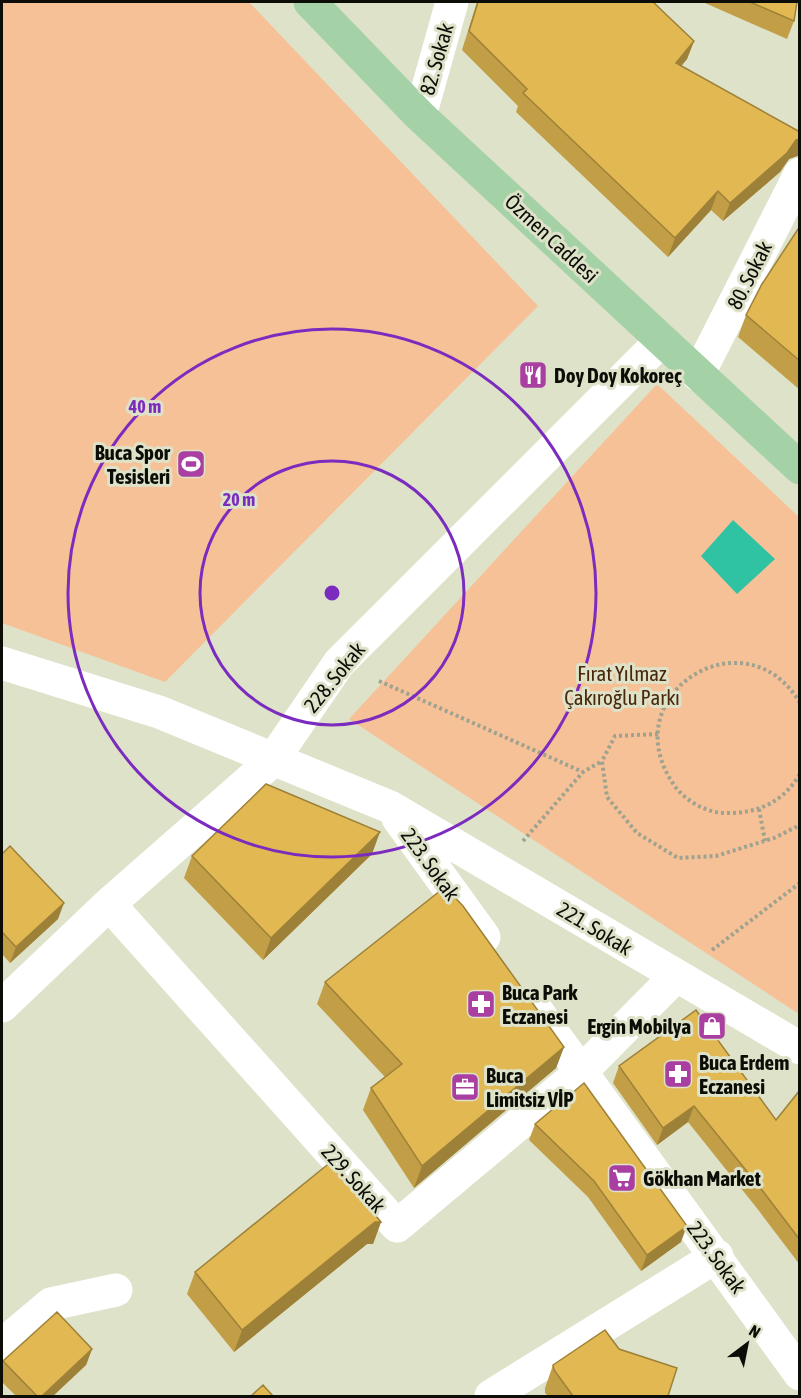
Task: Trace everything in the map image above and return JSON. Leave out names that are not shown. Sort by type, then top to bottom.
[{"type":"main road","name":"Özmen Caddesi","points":[[310,2],[420,116],[800,468]]},
{"type":"street","name":"82. Sokak","points":[[420,116],[452,2]]},
{"type":"street","name":"80. Sokak","points":[[698,375],[800,174]]},
{"type":"street","name":"228. Sokak","points":[[2,1006],[109,904],[272,761],[339,663],[661,340]]},
{"type":"street","name":"223. Sokak","points":[[2,663],[159,712],[272,761],[390,807],[499,958]]},
{"type":"street","name":"221. Sokak","points":[[390,807],[800,1048]]},
{"type":"street","name":"229. Sokak","points":[[109,904],[398,1226],[581,1072],[676,976]]},
{"type":"street","name":"223. Sokak","points":[[519,987],[717,1256],[800,1374]]},
{"type":"street","points":[[491,1396],[717,1256]]},
{"type":"street","points":[[2,1345],[51,1304],[116,1290]]},
{"type":"path","points":[[339,663],[584,772]]},
{"type":"path","points":[[800,703],[792,690],[771,672],[746,664],[723,663],[699,670],[680,684],[666,702],[658,725],[657,749],[664,771],[678,791],[697,806],[720,814],[746,813],[771,805],[791,788],[800,774]]},
{"type":"path","points":[[497,871],[584,772],[602,761],[615,736],[658,734]]},
{"type":"path","points":[[602,761],[607,796],[638,833],[678,858],[716,856],[765,841],[800,825]]},
{"type":"path","points":[[759,809],[765,841]]},
{"type":"path","points":[[676,976],[800,883]]},
{"type":"green space","name":"Buca Spor Tesisleri","points":[[2,2],[249,2],[538,306],[165,682],[2,623]]},
{"type":"green space","name":"Fırat Yılmaz Çakıroğlu Parkı","points":[[657,384],[799,517],[799,1014],[349,719]]},
{"type":"water","points":[[733,520],[775,559],[737,594],[701,556]]},
{"type":"building","points":[[478,2],[653,2],[694,41],[676,63],[800,132],[800,139],[796,140],[787,153],[730,203],[718,191],[675,238],[523,93],[527,89],[469,31]]},
{"type":"building","points":[[750,2],[797,2],[794,21]]},
{"type":"building","points":[[800,226],[800,361],[746,315],[762,284]]},
{"type":"building","points":[[266,784],[380,832],[271,938],[192,856]]},
{"type":"building","points":[[10,846],[64,903],[16,947],[2,932],[2,854]]},
{"type":"building","points":[[445,887],[463,906],[564,1047],[422,1166],[371,1088],[402,1064],[325,982]]},
{"type":"building","points":[[696,1010],[776,1120],[800,1090],[800,1240],[694,1106],[663,1128],[619,1066]]},
{"type":"building","points":[[584,1083],[687,1226],[647,1255],[594,1181],[535,1124]]},
{"type":"building","points":[[332,1161],[381,1222],[375,1222],[242,1330],[195,1272]]},
{"type":"building","points":[[57,1312],[92,1349],[42,1396],[37,1396],[3,1361]]},
{"type":"building","points":[[605,1330],[619,1349],[677,1368],[668,1396],[573,1396],[554,1370],[553,1365]]},
{"type":"building","points":[[263,1385],[273,1396],[251,1396]]},
{"type":"place","name":"Doy Doy Kokoreç","points":[[533,375]]},
{"type":"place","name":"Buca Spor Tesisleri","points":[[191,464]]},
{"type":"place","name":"Buca Park Eczanesi","points":[[481,1004]]},
{"type":"place","name":"Ergin Mobilya","points":[[712,1026]]},
{"type":"place","name":"Buca Erdem Eczanesi","points":[[678,1074]]},
{"type":"place","name":"Buca Limitsiz VİP","points":[[465,1087]]},
{"type":"place","name":"Gökhan Market","points":[[622,1178]]}]
